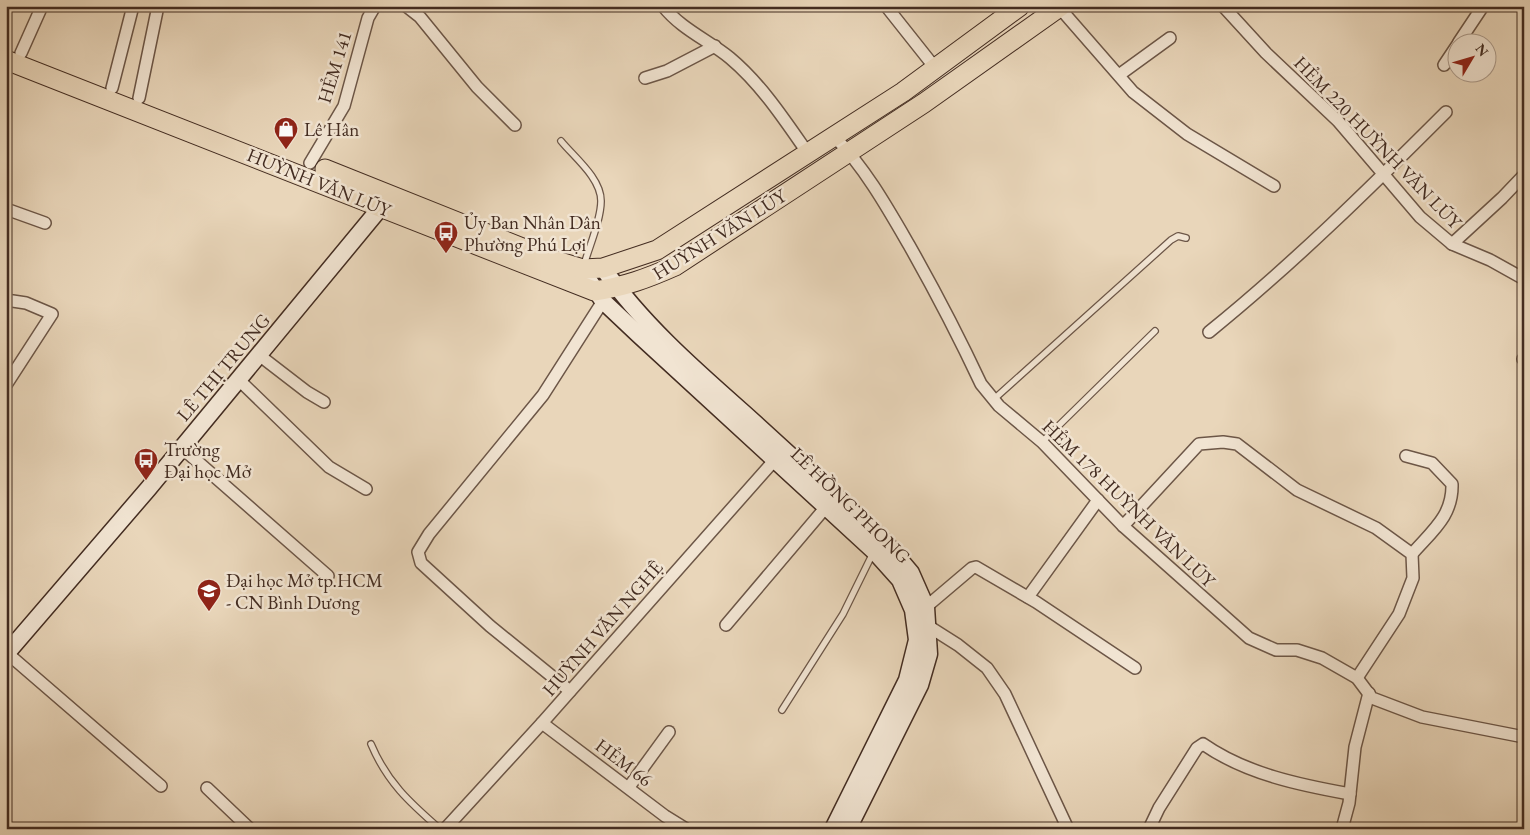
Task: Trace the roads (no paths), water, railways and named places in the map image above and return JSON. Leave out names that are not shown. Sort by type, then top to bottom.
[{"type":"main road","points":[[384,200],[550,259],[583,269],[603,268],[657,250],[936,69],[1020,6]]},
{"type":"main road","name":"HUỲNH VĂN LŨY","points":[[11,53],[112,88],[310,163],[384,200],[605,293],[644,280],[675,266],[924,103],[1059,7]]},
{"type":"main road","name":"HUỲNH VĂN LŨY","points":[[11,53],[327,184],[384,200]]},
{"type":"street","points":[[11,53],[42,6]]},
{"type":"street","points":[[112,88],[133,6]]},
{"type":"street","points":[[139,98],[158,6]]},
{"type":"street","name":"HẺM 141","points":[[310,163],[344,106],[368,18],[375,6]]},
{"type":"street","points":[[406,6],[425,23],[478,87],[516,125]]},
{"type":"street","points":[[663,6],[673,18],[732,59],[775,106],[807,152]]},
{"type":"street","points":[[886,6],[936,69]]},
{"type":"street","name":"HẺM 220 HUỲNH VĂN LŨY","points":[[1223,6],[1266,53],[1338,121],[1420,217],[1452,244],[1490,260],[1524,278]]},
{"type":"street","points":[[1465,32],[1483,6]]},
{"type":"street","points":[[1059,7],[1133,92],[1187,134],[1274,186]]},
{"type":"street","points":[[1119,75],[1170,38]]},
{"type":"street","points":[[644,78],[667,71],[715,46]]},
{"type":"street","points":[[1444,65],[1448,59]]},
{"type":"street","points":[[1209,332],[1243,305],[1385,174],[1446,112]]},
{"type":"street","name":"HẺM 178 HUỲNH VĂN LŨY","points":[[834,136],[850,152],[884,200],[926,275],[981,384],[993,400],[1042,442],[1123,526],[1250,638],[1276,650],[1308,652],[1338,666],[1357,678],[1372,698],[1422,717],[1524,737]]},
{"type":"street","points":[[1452,244],[1524,175]]},
{"type":"street","name":"LÊ THỊ TRUNG","points":[[9,646],[182,448],[384,200]]},
{"type":"street","points":[[6,209],[45,223]]},
{"type":"street","name":"LÊ HỒNG PHONG","points":[[603,268],[605,293]]},
{"type":"street","name":"LÊ HỒNG PHONG","points":[[583,269],[605,293],[649,325],[695,370],[779,454],[826,507],[874,551],[900,580],[913,610],[917,640],[907,680],[833,829]]},
{"type":"street","points":[[570,691],[490,626],[421,563],[418,552],[429,534],[543,395],[605,293]]},
{"type":"street","points":[[6,300],[26,303],[52,314],[7,382]]},
{"type":"street","points":[[259,355],[307,392],[324,402]]},
{"type":"street","points":[[238,380],[329,467],[366,489]]},
{"type":"street","points":[[1123,526],[1199,444],[1223,442],[1237,444],[1298,490],[1376,528],[1412,554]]},
{"type":"street","points":[[182,448],[328,576]]},
{"type":"street","name":"LÊ HỒNG PHONG","points":[[779,454],[884,541],[911,573],[926,607],[929,654],[920,685],[848,829]]},
{"type":"street","name":"HUỲNH VĂN NGHỆ","points":[[445,829],[542,724],[779,454]]},
{"type":"street","points":[[1357,678],[1399,614],[1413,578],[1412,554],[1448,513],[1452,499],[1452,484],[1432,463],[1406,456]]},
{"type":"street","points":[[1028,597],[1098,500]]},
{"type":"street","points":[[726,625],[826,507]]},
{"type":"street","points":[[926,607],[972,568],[976,567],[1028,597],[1135,668]]},
{"type":"street","points":[[928,626],[958,645],[987,668],[1005,694],[1068,829]]},
{"type":"street","points":[[9,646],[161,786]]},
{"type":"street","points":[[1342,829],[1350,794],[1355,747],[1369,693]]},
{"type":"street","name":"HẺM 66","points":[[542,724],[629,787],[665,816],[686,829]]},
{"type":"street","points":[[629,787],[669,732]]},
{"type":"street","points":[[1150,829],[1159,808],[1197,748],[1203,744],[1240,764],[1283,781],[1350,794]]},
{"type":"street","points":[[206,788],[250,829]]},
{"type":"lane","points":[[561,141],[596,183],[601,200],[583,269]]},
{"type":"lane","points":[[993,400],[1171,240],[1178,236],[1186,238]]},
{"type":"lane","points":[[1042,442],[1155,331]]},
{"type":"lane","points":[[782,710],[843,614],[874,551]]},
{"type":"lane","points":[[371,744],[385,774],[398,791],[440,829]]},
{"type":"place","name":"Lê Hân","points":[[286,150]]},
{"type":"place","name":"Ủy Ban Nhân Dân Phường Phú Lợi","points":[[446,254]]},
{"type":"place","name":"Trường Đại học Mở","points":[[146,481]]},
{"type":"place","name":"Đại học Mở tp.HCM - CN Bình Dương","points":[[209,612]]}]
